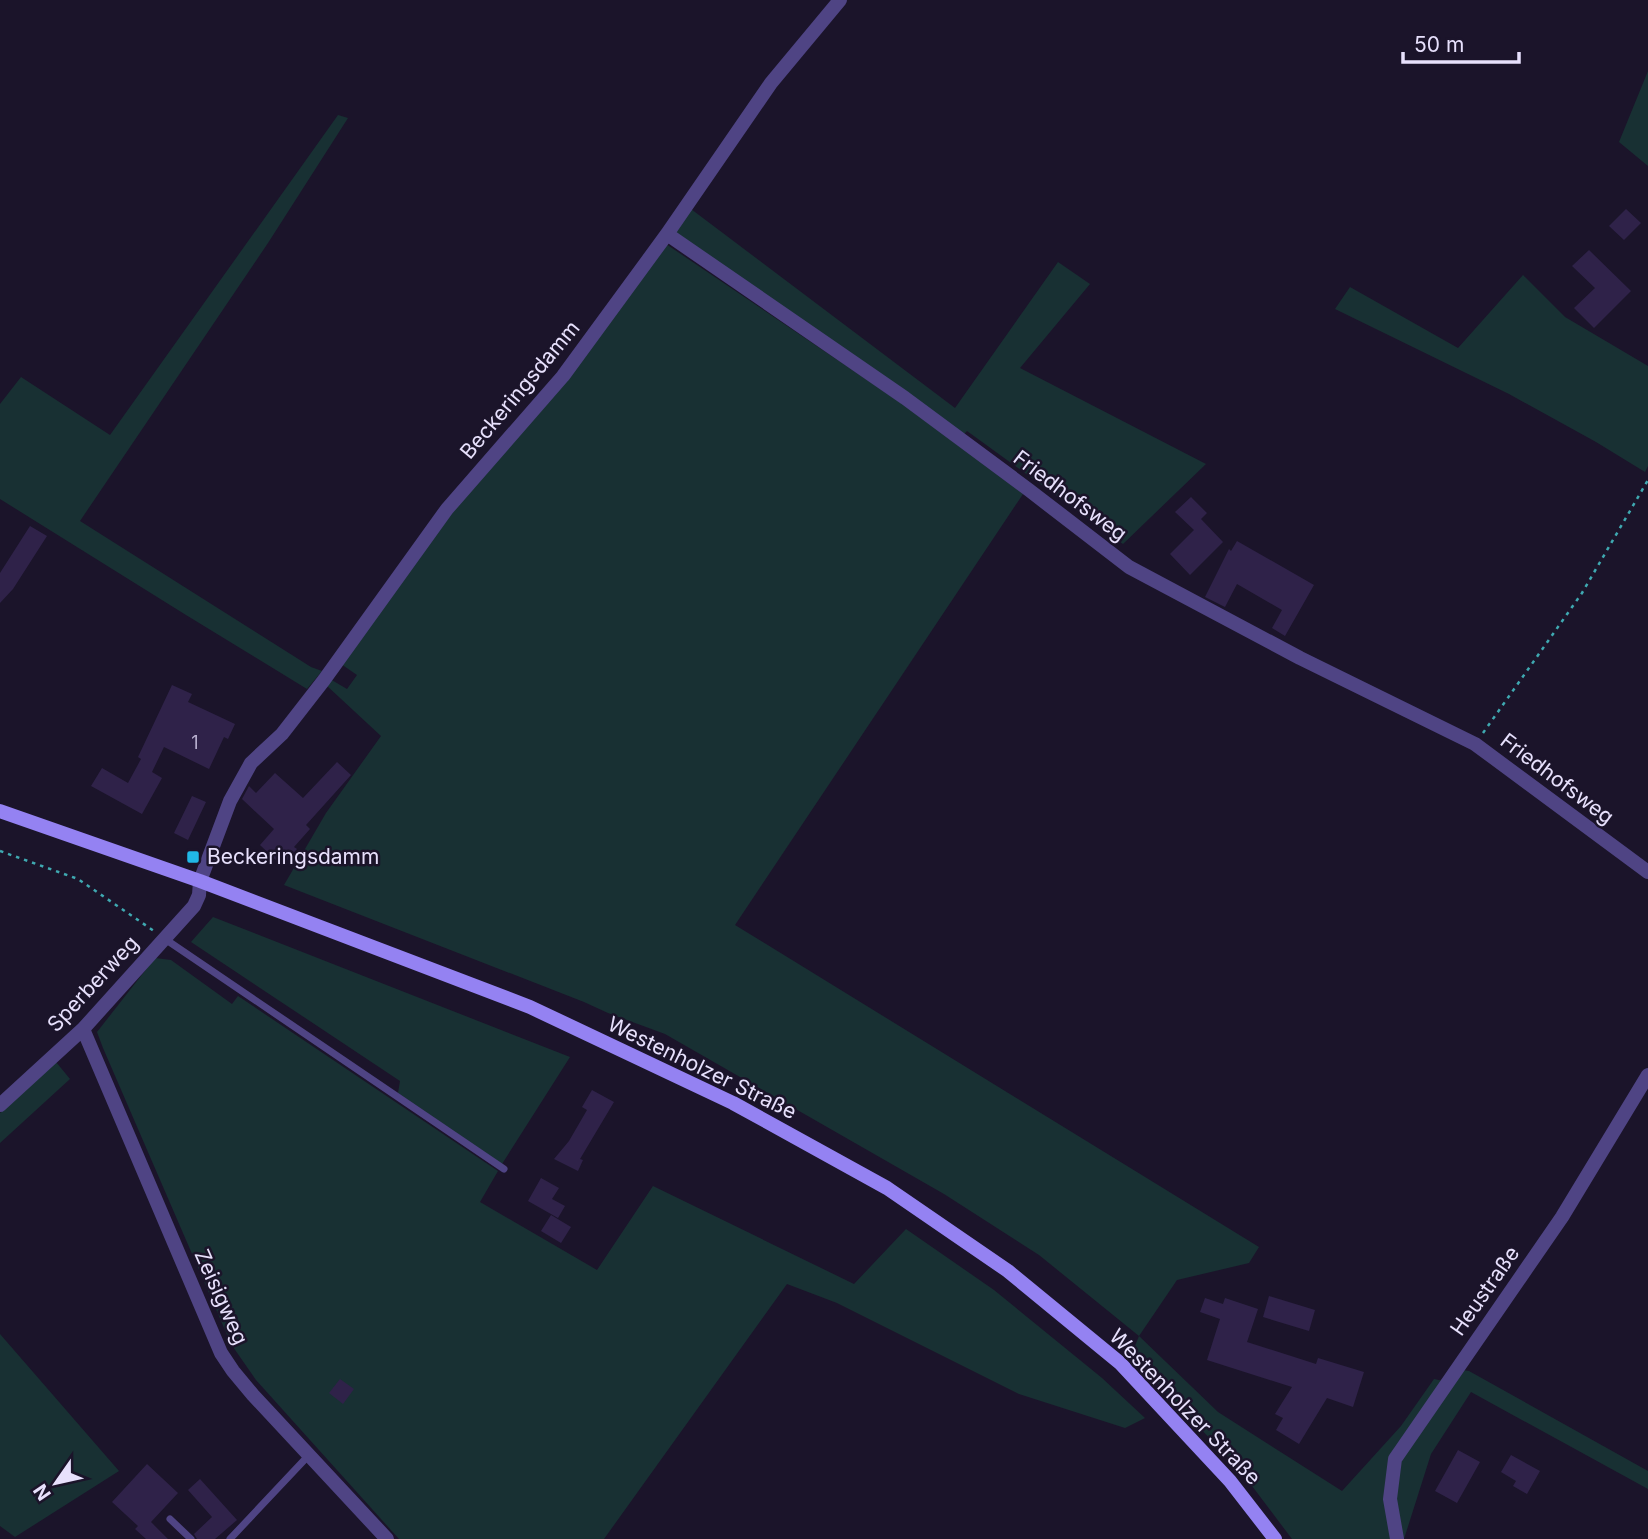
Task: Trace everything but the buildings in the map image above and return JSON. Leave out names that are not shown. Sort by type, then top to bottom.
[{"type":"main road","name":"Westenholzer Straße","points":[[0,811],[200,881],[530,1007],[733,1103],[887,1188],[1008,1271],[1120,1363],[1230,1481],[1275,1539]]},
{"type":"street","name":"Beckeringsdamm","points":[[200,881],[230,801],[251,763],[282,734],[324,680],[447,509],[563,376],[667,234],[771,83],[840,0]]},
{"type":"street","name":"Friedhofsweg","points":[[667,234],[905,398],[1129,567],[1300,659],[1475,744],[1648,872]]},
{"type":"street","name":"Sperberweg","points":[[0,1105],[83,1029],[194,906],[199,895],[200,881]]},
{"type":"street","name":"Zeisigweg","points":[[83,1029],[221,1353],[246,1387],[387,1539]]},
{"type":"street","name":"Heustraße","points":[[1397,1539],[1390,1499],[1395,1459],[1562,1217],[1648,1075]]},
{"type":"lane","points":[[164,939],[504,1169]]},
{"type":"lane","points":[[230,1539],[309,1455]]},
{"type":"lane","points":[[170,1519],[191,1539]]},
{"type":"path","name":"Friedhofsweg","points":[[1475,744],[1582,593],[1648,480]]},
{"type":"path","points":[[0,851],[78,879],[164,939]]},
{"type":"green space","points":[[1648,71],[1648,166],[1619,142]]},
{"type":"green space","points":[[338,115],[348,118],[268,243],[80,521],[311,667],[322,671],[307,689],[0,499],[0,404],[21,377],[110,435]]},
{"type":"green space","points":[[691,209],[955,408],[1058,262],[1090,284],[1020,368],[1206,464],[1123,544],[967,431],[962,436],[673,234]]},
{"type":"green space","points":[[666,244],[901,403],[1023,494],[735,925],[1259,1247],[1249,1263],[1177,1280],[1139,1336],[1039,1255],[944,1194],[665,1034],[284,885],[326,813],[381,736],[326,685],[330,679],[347,689],[357,675],[341,664],[452,513]]},
{"type":"green space","points":[[1523,275],[1565,317],[1648,366],[1648,466],[1645,472],[1509,394],[1335,309],[1350,287],[1458,348]]},
{"type":"green space","points":[[213,917],[570,1057],[502,1164],[398,1093],[400,1081],[191,942]]},
{"type":"green space","points":[[155,958],[171,960],[232,1004],[238,996],[498,1171],[480,1202],[597,1270],[653,1186],[854,1284],[906,1229],[994,1290],[1102,1378],[1145,1418],[1125,1428],[1019,1394],[837,1303],[787,1284],[604,1539],[399,1539],[256,1380],[231,1344],[103,1048],[97,1032]]},
{"type":"green space","points":[[56,1062],[70,1079],[0,1143],[0,1113]]},
{"type":"green space","points":[[0,1334],[119,1471],[15,1537],[0,1526]]},
{"type":"green space","points":[[1139,1336],[1218,1412],[1342,1491],[1401,1426],[1434,1379],[1453,1383],[1462,1370],[1469,1371],[1648,1471],[1648,1489],[1471,1392],[1431,1454],[1404,1539],[1292,1539],[1240,1470],[1131,1356]]},
{"type":"place","name":"Beckeringsdamm","points":[[193,857]]}]
